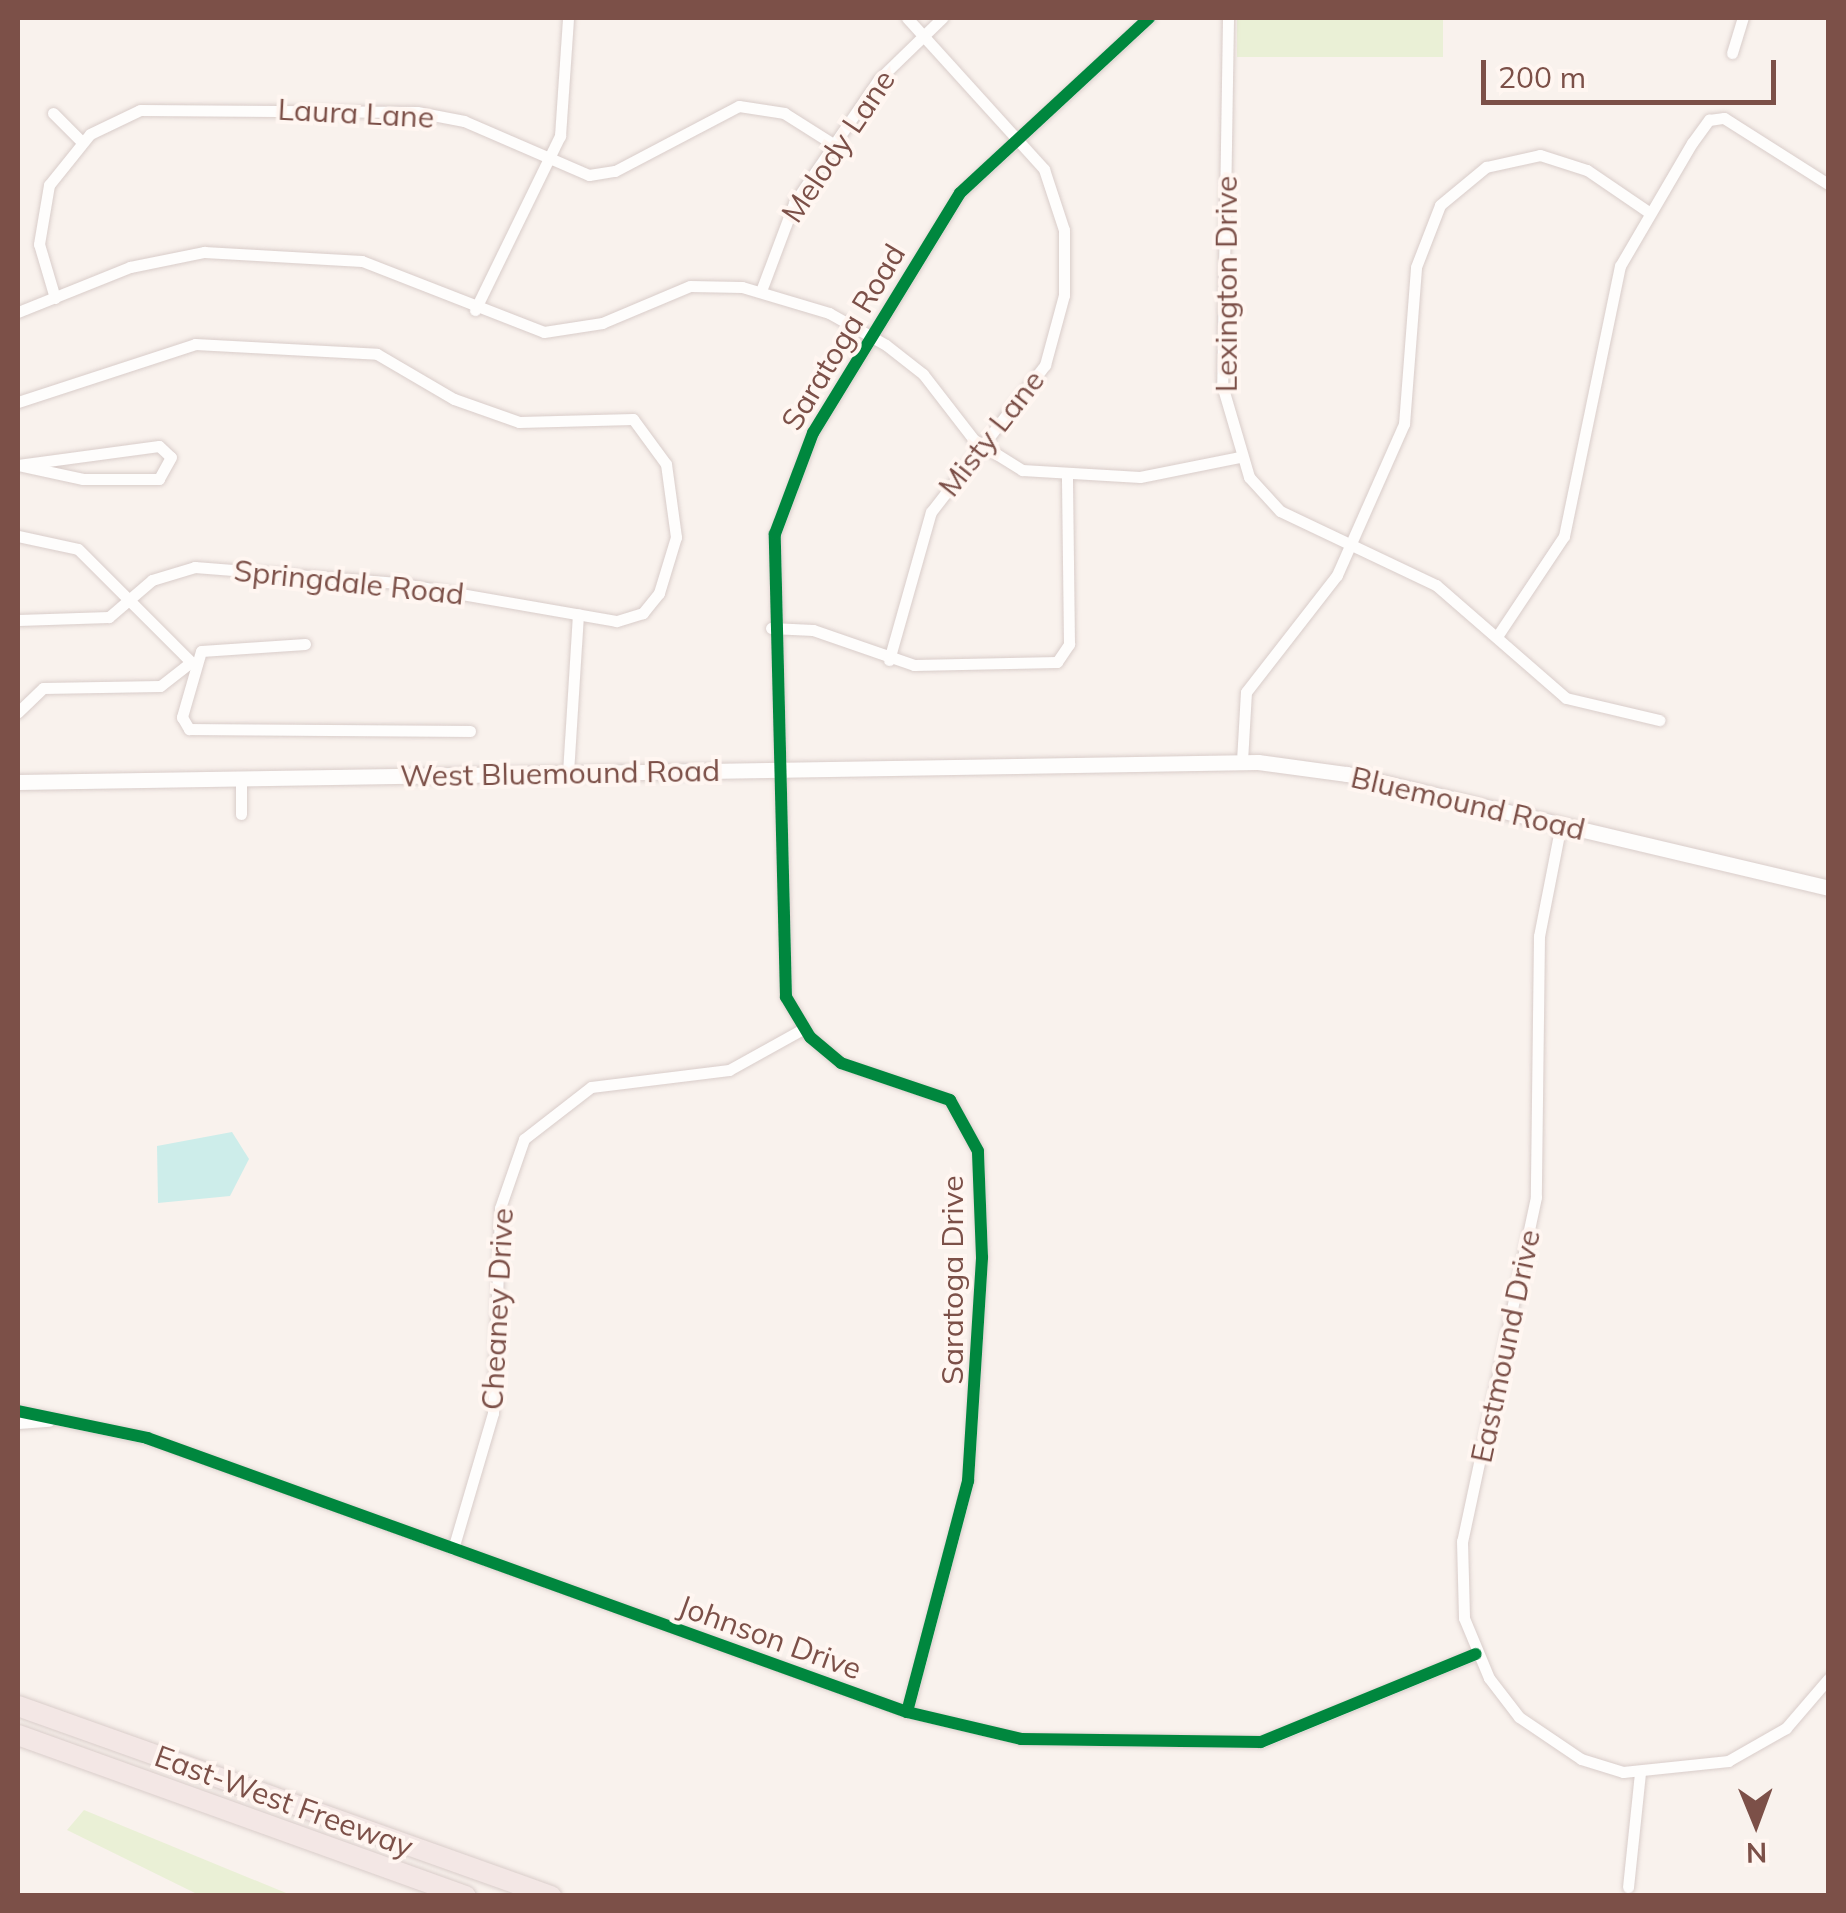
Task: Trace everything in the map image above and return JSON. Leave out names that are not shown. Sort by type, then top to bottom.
[{"type":"highway","name":"East-West Freeway","points":[[18,1706],[551,1896]]},
{"type":"highway","name":"East-West Freeway","points":[[18,1735],[466,1896]]},
{"type":"main road","name":"Bluemound Road","points":[[1102,763],[1242,761],[1348,774],[1828,888]]},
{"type":"main road","name":"West Bluemound Road","points":[[18,782],[1102,763]]},
{"type":"street","points":[[475,310],[549,161],[565,118],[568,18]]},
{"type":"street","name":"Misty Lane","points":[[890,660],[925,526],[1045,365],[1063,307],[1061,212],[1015,134],[906,18]]},
{"type":"street","name":"Melody Lane","points":[[761,291],[781,228],[833,144],[923,35],[942,18]]},
{"type":"street","name":"Saratoga Road","points":[[774,769],[771,628],[784,500],[872,336],[960,194],[1015,134],[1148,18]]},
{"type":"street","name":"Lexington Drive","points":[[1228,18],[1222,385],[1239,457],[1270,504],[1422,576],[1578,704],[1659,720]]},
{"type":"street","points":[[1732,53],[1743,18]]},
{"type":"street","name":"Laura Lane","points":[[55,298],[41,258],[41,208],[81,141],[116,118],[159,108],[417,112],[464,121],[549,161],[609,173],[739,106],[784,112],[833,144]]},
{"type":"street","points":[[53,112],[81,141]]},
{"type":"street","points":[[1498,635],[1542,578],[1570,520],[1615,287],[1648,211],[1718,117],[1828,184]]},
{"type":"street","points":[[1242,761],[1246,692],[1352,544],[1404,424],[1418,254],[1448,195],[1486,166],[1540,155],[1587,170],[1648,211]]},
{"type":"street","points":[[18,312],[166,257],[296,253],[383,268],[475,310],[560,332],[690,286],[761,291],[872,336],[923,374],[981,446],[1022,470],[1067,476],[1164,475],[1239,457]]},
{"type":"street","name":"Springdale Road","points":[[18,402],[156,354],[236,342],[377,354],[454,399],[519,422],[633,419],[666,464],[676,537],[642,613],[616,620],[398,583],[195,567],[152,580],[109,617],[18,620]]},
{"type":"street","points":[[159,446],[171,456],[158,479],[18,466],[84,450],[159,446]]},
{"type":"street","points":[[771,628],[813,630],[890,660],[932,666],[1062,658],[1067,476]]},
{"type":"street","points":[[18,536],[78,549],[190,662]]},
{"type":"street","points":[[568,774],[578,614]]},
{"type":"street","points":[[18,712],[42,688],[160,686],[190,662],[224,644],[305,644]]},
{"type":"street","points":[[190,662],[182,718],[190,728],[470,731]]},
{"type":"street","points":[[774,769],[778,960],[803,1029]]},
{"type":"street","points":[[241,778],[241,814]]},
{"type":"street","name":"Eastmound Drive","points":[[1561,824],[1539,936],[1530,1244],[1460,1553],[1460,1604],[1476,1654],[1500,1696],[1550,1742],[1640,1773]]},
{"type":"street","name":"Cheaney Drive","points":[[454,1549],[493,1414],[501,1204],[524,1139],[590,1087],[729,1070],[803,1029]]},
{"type":"street","name":"Saratoga Drive","points":[[803,1029],[856,1071],[937,1091],[962,1114],[978,1151],[982,1256],[968,1481],[906,1712]]},
{"type":"street","name":"Johnson Drive","points":[[18,1411],[147,1438],[906,1712],[1054,1742],[1247,1744],[1296,1732],[1476,1654]]},
{"type":"street","name":"Johnson Drive","points":[[18,1423],[58,1418]]},
{"type":"street","points":[[1628,1887],[1640,1773],[1728,1762],[1786,1728],[1828,1679]]},
{"type":"green space","points":[[1237,18],[1443,18],[1443,57],[1237,57]]},
{"type":"green space","points":[[84,1810],[291,1895],[199,1895],[67,1830]]},
{"type":"water","points":[[232,1132],[249,1159],[230,1196],[158,1203],[157,1146]]},
{"type":"cycle path","points":[[907,1712],[968,1481],[982,1257],[978,1151],[950,1100],[841,1063],[810,1037],[786,997],[775,534],[813,433],[960,193],[1149,18]]},
{"type":"cycle path","points":[[18,1411],[147,1438],[907,1712],[1021,1739],[1261,1742],[1476,1654]]}]
